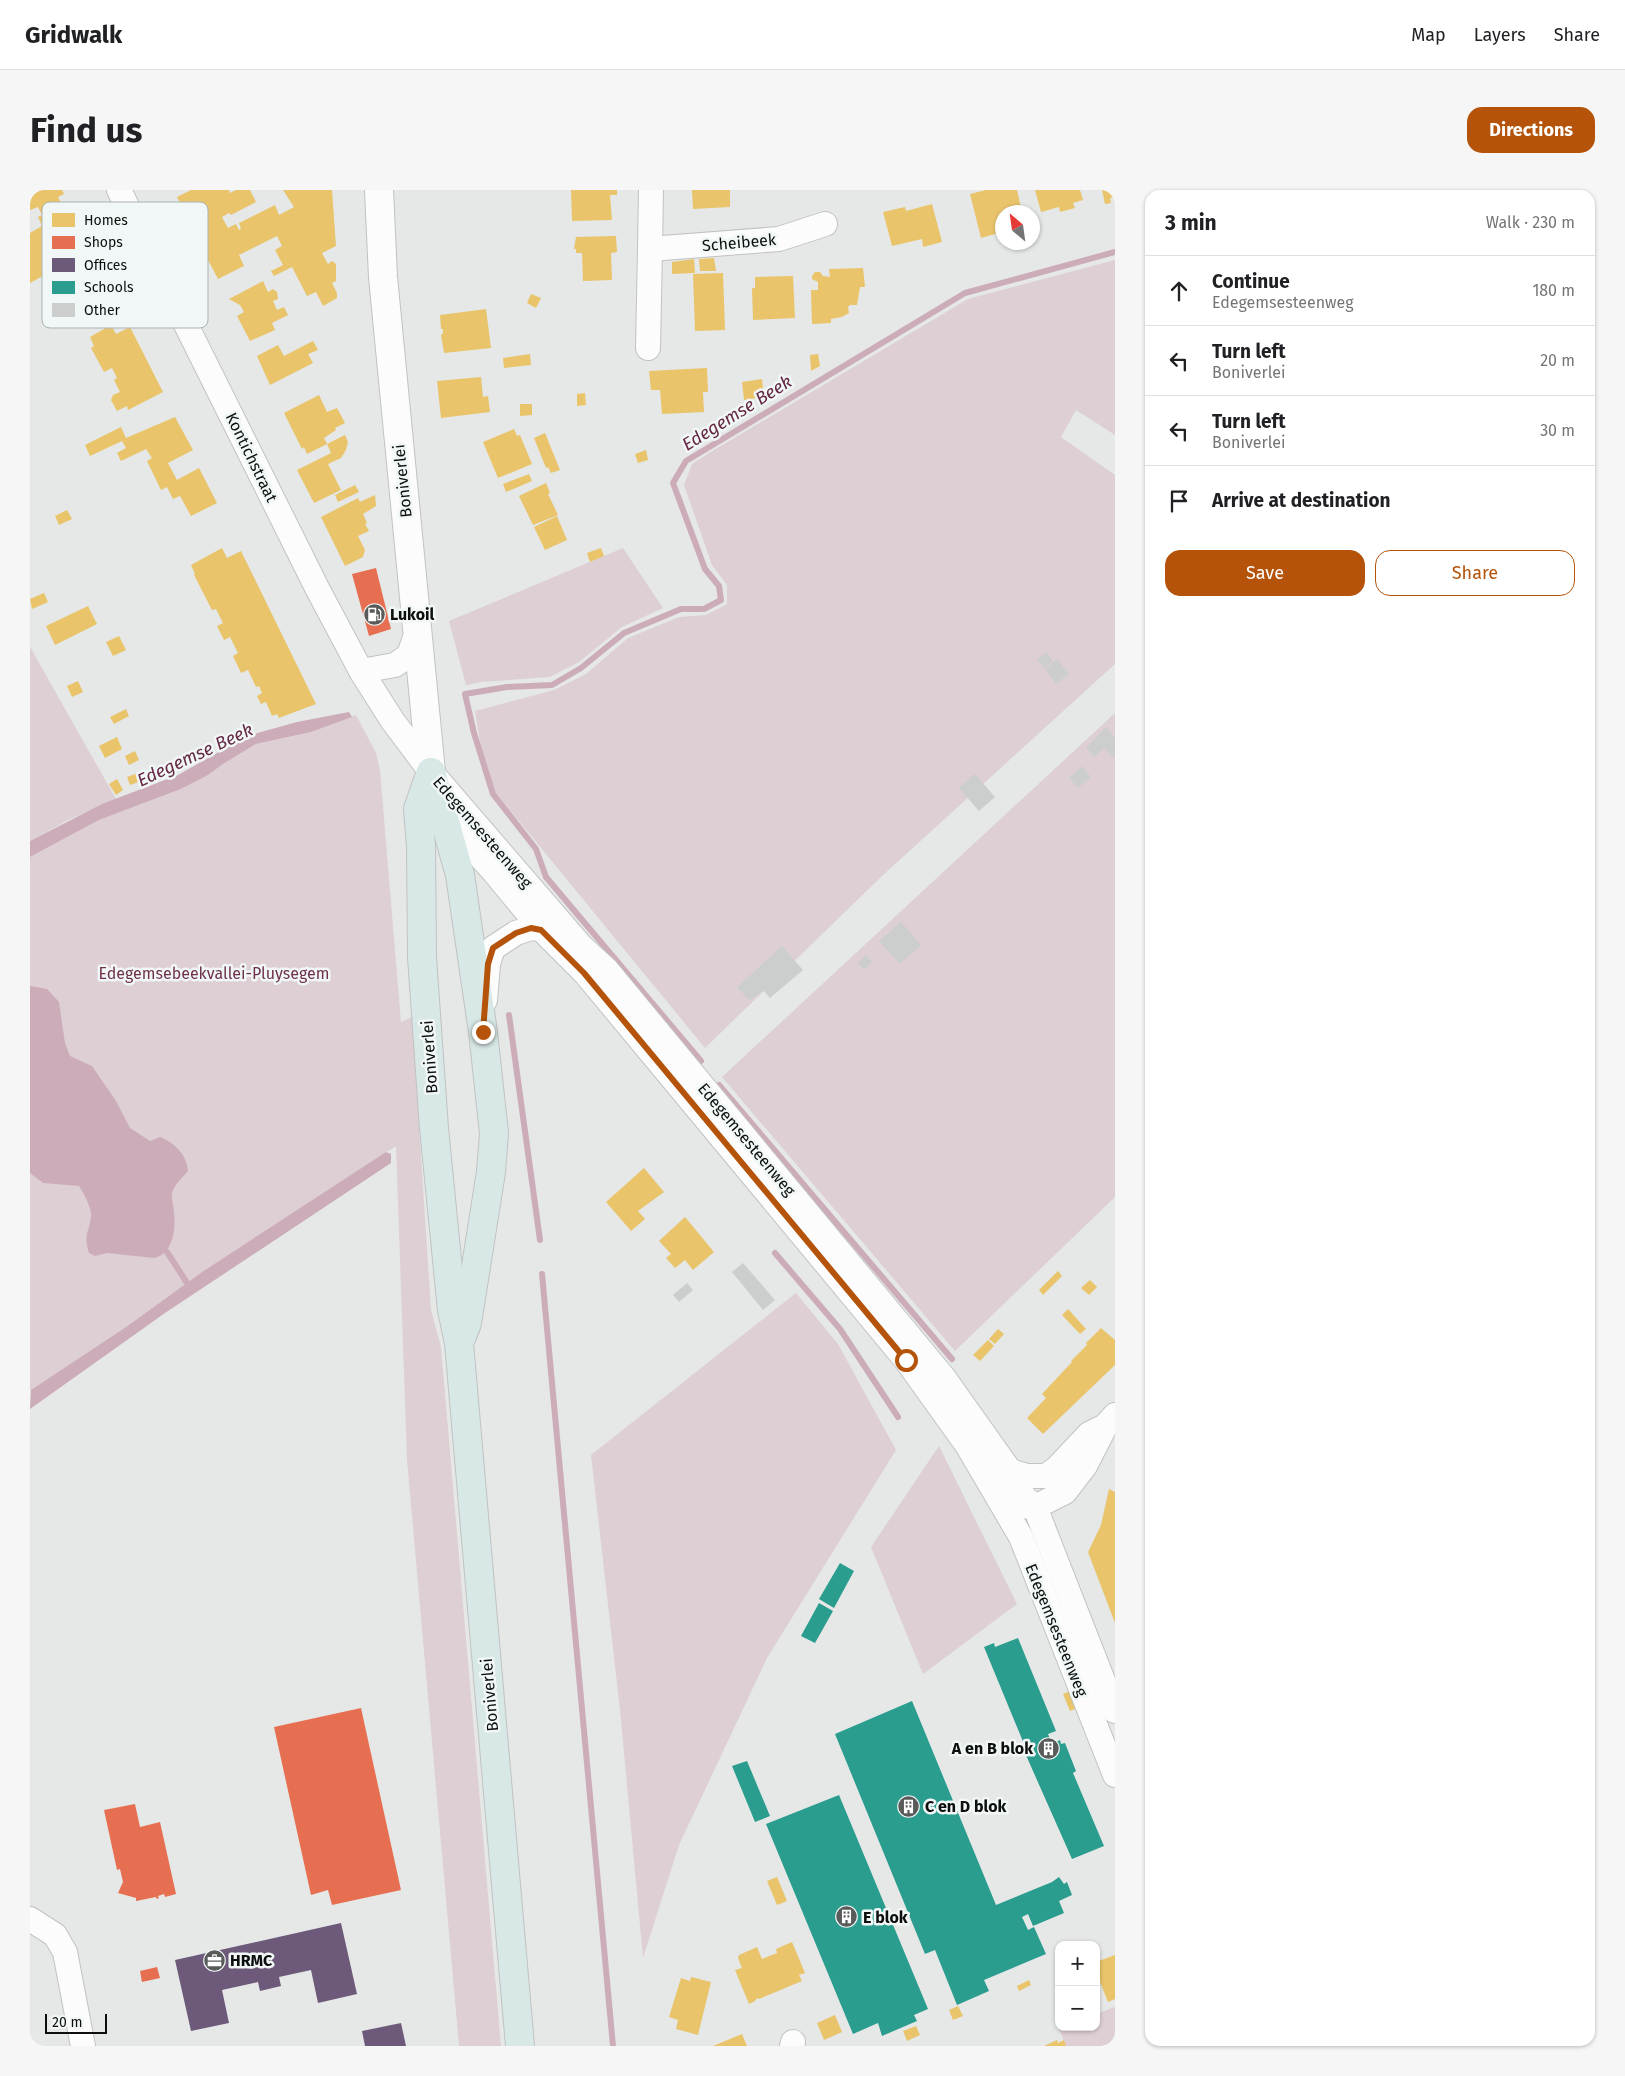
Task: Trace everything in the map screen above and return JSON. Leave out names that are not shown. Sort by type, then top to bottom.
[{"type":"highway","name":"Boniverlei","points":[[430,772],[418,809],[421,846],[422,957],[434,1128],[452,1310],[459,1343],[520,2046]]},
{"type":"highway","name":"Boniverlei","points":[[430,772],[460,875],[483,1032],[494,1133],[491,1172],[467,1323],[459,1343]]},
{"type":"main road","name":"Boniverlei","points":[[379,190],[383,278],[430,772]]},
{"type":"street","name":"Kontichstraat","points":[[119,190],[125,202]]},
{"type":"street","points":[[648,348],[651,190]]},
{"type":"street","name":"Scheibeek","points":[[650,249],[779,239],[826,224]]},
{"type":"street","name":"Kontichstraat","points":[[188,328],[308,570],[361,670],[392,720],[430,772]]},
{"type":"street","points":[[361,670],[395,665],[409,655],[417,632]]},
{"type":"street","name":"Kontichstraat","points":[[392,720],[412,772],[418,809]]},
{"type":"street","name":"Edegemsesteenweg","points":[[430,772],[464,839],[494,872],[541,930],[604,996],[906,1360],[1010,1471],[1024,1497],[1035,1507],[1115,1711]]},
{"type":"street","name":"Edegemsesteenweg","points":[[430,772],[581,946],[606,970],[944,1378],[956,1412],[992,1487],[1020,1537],[1115,1775]]},
{"type":"street","name":"Boniverlei","points":[[483,1032],[488,964],[493,948],[516,933],[531,928],[541,930]]},
{"type":"street","points":[[1010,1471],[1027,1476],[1046,1476],[1057,1468],[1089,1434],[1110,1420]]},
{"type":"street","points":[[1035,1507],[1065,1492],[1085,1466],[1110,1420]]},
{"type":"street","name":"Edegemsesteenweg","points":[[992,1487],[1006,1499],[1020,1506],[1035,1507]]},
{"type":"street","points":[[30,1919],[54,1935],[65,1952],[83,2046]]},
{"type":"green space","points":[[1115,260],[1115,435],[1076,410],[1061,437],[1115,475],[1115,664],[882,876],[705,1048],[496,793],[483,759],[475,711],[554,690],[586,674],[628,638],[679,617],[706,615],[727,604],[727,585],[712,565],[684,485],[692,464],[968,299]]},
{"type":"green space","points":[[623,548],[663,608],[622,627],[579,662],[550,677],[481,682],[466,685],[449,621]]},
{"type":"green space","points":[[30,647],[116,799],[68,820],[30,841]]},
{"type":"green space","points":[[1115,713],[1115,1197],[955,1351],[722,1077]]},
{"type":"green space","name":"Edegemsebeekvallei-Pluysegem","points":[[356,715],[376,753],[380,770],[401,1022],[412,1017],[431,1310],[441,1347],[501,2046],[459,2046],[407,1460],[396,1146],[202,1272],[126,1327],[30,1391],[30,857],[99,820],[181,789],[208,775],[256,744],[311,732]]},
{"type":"green space","points":[[796,1293],[838,1344],[896,1450],[767,1658],[679,1845],[643,1958],[620,1710],[591,1455]]},
{"type":"green space","points":[[939,1446],[1017,1604],[923,1674],[871,1547]]},
{"type":"green space","points":[[1115,2007],[1115,2046],[1066,2046],[1060,2031],[1100,2031],[1100,2013]]},
{"type":"shaded area","points":[[349,712],[352,717],[311,732],[256,744],[208,775],[181,789],[99,820],[30,857],[30,841],[102,804],[178,775],[247,736],[297,722]]},
{"type":"shaded area","points":[[30,986],[47,989],[59,1002],[65,1043],[70,1056],[92,1066],[116,1101],[130,1128],[150,1141],[160,1137],[175,1146],[183,1155],[188,1171],[176,1184],[172,1193],[174,1233],[169,1246],[160,1256],[154,1258],[107,1253],[95,1256],[89,1253],[86,1237],[91,1213],[79,1186],[43,1183],[30,1173]]},
{"type":"shaded area","points":[[386,1152],[391,1154],[391,1163],[165,1313],[30,1409],[31,1390],[126,1327],[202,1272]]},
{"type":"building: Homes","points":[[30,190],[62,190],[64,194],[58,197],[60,202],[42,202],[42,215],[38,207],[30,210]]},
{"type":"building: Homes","points":[[191,190],[229,190],[230,193],[236,190],[250,190],[256,202],[231,215],[229,213],[222,217],[228,228],[236,224],[239,230],[241,229],[239,223],[275,205],[279,215],[294,207],[283,190],[332,190],[336,246],[322,253],[328,264],[332,261],[336,264],[336,281],[332,283],[337,293],[337,298],[323,306],[316,292],[307,296],[292,267],[274,276],[271,271],[283,265],[275,250],[282,246],[277,236],[239,255],[244,266],[218,279],[208,260],[208,202],[180,202],[177,197]]},
{"type":"building: Homes","points":[[571,190],[617,190],[617,195],[610,195],[612,220],[572,221]]},
{"type":"building: Homes","points":[[692,190],[730,190],[730,207],[693,209]]},
{"type":"building: Homes","points":[[986,190],[1017,190],[1020,205],[995,205],[995,234],[981,238],[970,194]]},
{"type":"building: Homes","points":[[1035,190],[1080,190],[1083,200],[1073,203],[1075,208],[1060,212],[1059,207],[1041,212]]},
{"type":"building: Homes","points":[[1102,190],[1115,190],[1115,197],[1110,198],[1111,203],[1105,204]]},
{"type":"building: Homes","points":[[932,204],[942,242],[923,247],[922,239],[892,246],[883,212],[905,207],[906,211]]},
{"type":"building: Homes","points":[[42,215],[42,226],[38,217]]},
{"type":"building: Homes","points":[[42,226],[42,276],[30,283],[30,233]]},
{"type":"building: Homes","points":[[616,236],[617,252],[611,253],[612,280],[583,281],[582,253],[576,253],[576,249],[574,249],[576,237]]},
{"type":"building: Homes","points":[[714,258],[716,271],[700,271],[699,259]]},
{"type":"building: Homes","points":[[694,259],[695,273],[672,274],[672,262]]},
{"type":"building: Homes","points":[[863,268],[865,287],[860,287],[857,305],[850,305],[848,307],[849,313],[842,317],[831,319],[831,323],[812,324],[811,290],[818,290],[818,282],[812,279],[815,272],[820,272],[823,276],[830,277],[829,269]]},
{"type":"building: Homes","points":[[723,273],[725,330],[695,331],[693,274]]},
{"type":"building: Homes","points":[[793,276],[795,318],[753,320],[752,288],[755,288],[755,277]]},
{"type":"building: Homes","points":[[263,281],[268,292],[273,289],[277,292],[278,299],[273,301],[277,310],[284,307],[288,315],[272,323],[275,330],[250,341],[237,316],[244,312],[240,305],[229,299]]},
{"type":"building: Homes","points":[[531,294],[541,298],[536,308],[527,303]]},
{"type":"building: Homes","points":[[486,309],[491,348],[444,353],[441,335],[443,329],[441,329],[440,315]]},
{"type":"building: Homes","points":[[106,328],[113,328],[116,334],[131,328],[163,392],[128,410],[127,406],[117,411],[111,400],[113,395],[120,392],[114,380],[117,378],[112,368],[104,372],[91,348],[94,346],[90,337]]},
{"type":"building: Homes","points":[[313,341],[318,350],[308,354],[313,363],[270,385],[257,356],[278,345],[284,356]]},
{"type":"building: Homes","points":[[530,354],[531,365],[504,368],[503,358]]},
{"type":"building: Homes","points":[[818,354],[820,366],[811,371],[810,355]]},
{"type":"building: Homes","points":[[707,368],[708,392],[703,392],[704,412],[662,414],[660,390],[651,390],[649,371]]},
{"type":"building: Homes","points":[[481,377],[483,397],[488,396],[490,412],[441,418],[437,381]]},
{"type":"building: Homes","points":[[762,379],[764,397],[744,400],[742,382]]},
{"type":"building: Homes","points":[[585,393],[586,405],[577,406],[577,394]]},
{"type":"building: Homes","points":[[319,395],[327,412],[337,408],[345,423],[335,428],[336,430],[324,438],[327,444],[307,454],[304,447],[302,449],[284,413]]},
{"type":"building: Homes","points":[[520,404],[532,404],[532,415],[520,416]]},
{"type":"building: Homes","points":[[175,417],[193,450],[168,463],[177,480],[199,468],[217,503],[191,516],[180,496],[173,499],[167,487],[161,490],[147,461],[152,458],[146,449],[121,461],[117,453],[126,448],[122,441],[90,456],[85,445],[121,427],[126,438]]},
{"type":"building: Homes","points":[[514,429],[517,436],[520,435],[532,464],[498,478],[483,442]]},
{"type":"building: Homes","points":[[545,433],[560,470],[551,473],[548,467],[546,468],[534,438]]},
{"type":"building: Homes","points":[[345,435],[348,442],[346,450],[341,458],[328,464],[341,490],[314,503],[297,470],[331,453],[327,444]]},
{"type":"building: Homes","points":[[646,450],[648,460],[638,463],[635,454]]},
{"type":"building: Homes","points":[[529,474],[532,481],[506,492],[503,484]]},
{"type":"building: Homes","points":[[546,483],[550,493],[548,494],[558,515],[533,525],[519,496]]},
{"type":"building: Homes","points":[[355,485],[359,492],[338,502],[335,495]]},
{"type":"building: Homes","points":[[375,495],[376,506],[363,514],[369,531],[358,536],[365,550],[363,557],[345,566],[321,517],[358,498],[360,502]]},
{"type":"building: Homes","points":[[67,510],[72,519],[59,525],[55,516]]},
{"type":"building: Homes","points":[[557,516],[567,540],[545,550],[534,527]]},
{"type":"building: Homes","points":[[222,548],[227,558],[241,551],[316,704],[279,718],[277,714],[272,716],[266,702],[261,704],[257,696],[262,693],[259,686],[256,687],[248,670],[241,673],[233,656],[238,653],[230,637],[224,640],[217,626],[223,623],[216,609],[212,610],[194,575],[191,565]]},
{"type":"building: Homes","points":[[601,548],[604,556],[590,562],[587,553]]},
{"type":"building: Homes","points":[[44,593],[48,602],[32,609],[30,599]]},
{"type":"building: Homes","points":[[88,606],[97,624],[55,645],[46,626]]},
{"type":"building: Homes","points":[[119,636],[126,650],[113,656],[106,642]]},
{"type":"building: Homes","points":[[78,681],[83,692],[72,697],[67,686]]},
{"type":"building: Homes","points":[[126,709],[129,716],[114,724],[110,717]]},
{"type":"building: Homes","points":[[117,737],[122,749],[105,758],[99,746]]},
{"type":"building: Homes","points":[[135,751],[139,760],[129,765],[125,756]]},
{"type":"building: Homes","points":[[138,773],[141,781],[130,785],[127,777]]},
{"type":"building: Homes","points":[[117,779],[123,790],[116,795],[109,784]]},
{"type":"building: Homes","points":[[644,1168],[664,1192],[638,1211],[645,1219],[631,1231],[606,1202]]},
{"type":"building: Homes","points":[[685,1217],[714,1252],[693,1270],[685,1260],[675,1268],[666,1258],[671,1254],[659,1241]]},
{"type":"building: Homes","points":[[1058,1271],[1062,1276],[1043,1295],[1039,1290]]},
{"type":"building: Homes","points":[[1090,1280],[1097,1287],[1089,1295],[1081,1288]]},
{"type":"building: Homes","points":[[1068,1309],[1086,1329],[1080,1334],[1062,1315]]},
{"type":"building: Homes","points":[[1101,1328],[1115,1340],[1115,1365],[1043,1434],[1027,1418],[1046,1398],[1042,1394]]},
{"type":"building: Homes","points":[[998,1329],[1004,1334],[995,1344],[989,1339]]},
{"type":"building: Homes","points":[[988,1340],[994,1346],[980,1361],[973,1355]]},
{"type":"building: Homes","points":[[1109,1489],[1115,1492],[1115,1623],[1088,1552],[1101,1525]]},
{"type":"building: Homes","points":[[1078,1688],[1085,1705],[1070,1711],[1063,1694]]},
{"type":"building: Homes","points":[[777,1877],[787,1901],[777,1905],[767,1881]]},
{"type":"building: Homes","points":[[792,1942],[805,1973],[799,1975],[802,1981],[759,1999],[757,1998],[749,2004],[735,1970],[742,1968],[738,1958],[739,1955],[757,1947],[762,1959],[777,1953],[776,1949]]},
{"type":"building: Homes","points":[[1115,1955],[1115,1999],[1108,2002],[1100,1982],[1100,1961]]},
{"type":"building: Homes","points":[[691,1977],[711,1982],[698,2035],[676,2029],[678,2020],[669,2017],[681,1978],[690,1981]]},
{"type":"building: Homes","points":[[1029,1980],[1031,1985],[1019,1991],[1017,1986]]},
{"type":"building: Homes","points":[[958,2006],[963,2016],[953,2020],[949,2010]]},
{"type":"building: Homes","points":[[835,2015],[842,2032],[824,2040],[817,2023]]},
{"type":"building: Homes","points":[[916,2026],[920,2035],[907,2041],[903,2031]]},
{"type":"building: Homes","points":[[742,2034],[747,2046],[713,2046]]},
{"type":"building: Homes","points":[[1057,2040],[1058,2043],[1064,2040],[1066,2046],[1044,2046]]},
{"type":"building: Shops","points":[[376,568],[391,629],[369,636],[352,574]]},
{"type":"building: Shops","points":[[361,1708],[401,1890],[332,1905],[328,1890],[311,1895],[274,1727]]},
{"type":"building: Shops","points":[[135,1804],[140,1827],[160,1822],[176,1894],[165,1897],[164,1894],[158,1896],[159,1898],[157,1899],[156,1897],[136,1901],[136,1898],[118,1893],[123,1882],[120,1869],[117,1870],[104,1810]]},
{"type":"building: Shops","points":[[157,1967],[160,1978],[142,1982],[140,1971]]},
{"type":"building: Offices","points":[[341,1923],[357,1994],[318,2003],[311,1970],[279,1977],[281,1986],[260,1991],[258,1982],[222,1990],[229,2023],[191,2031],[175,1960]]},
{"type":"building: Offices","points":[[401,2023],[406,2046],[365,2046],[362,2031]]},
{"type":"building: Schools","points":[[840,1563],[854,1571],[834,1608],[819,1599]]},
{"type":"building: Schools","points":[[819,1603],[833,1611],[815,1643],[801,1636]]},
{"type":"building: Schools","name":"A en B blok","points":[[1018,1638],[1056,1731],[1048,1734],[1052,1744],[1060,1740],[1061,1744],[1065,1743],[1076,1771],[1073,1773],[1104,1846],[1072,1859],[1025,1753],[1032,1752],[1028,1742],[1024,1744],[984,1647],[994,1643],[995,1647]]},
{"type":"building: Schools","name":"C en D blok","points":[[912,1701],[996,1905],[1052,1882],[1059,1877],[1064,1884],[1067,1882],[1072,1895],[1059,1901],[1064,1913],[1033,1926],[1028,1914],[1022,1917],[1028,1930],[1034,1927],[1046,1954],[984,1980],[989,1991],[957,2005],[935,1950],[925,1954],[835,1734]]},
{"type":"building: Schools","points":[[747,1761],[770,1816],[755,1822],[732,1766]]},
{"type":"building: Schools","name":"E blok","points":[[839,1795],[928,2009],[914,2015],[917,2021],[882,2036],[878,2023],[853,2034],[766,1824]]},
{"type":"building: Other","points":[[1047,652],[1053,661],[1044,668],[1037,659]]},
{"type":"building: Other","points":[[1057,659],[1069,674],[1056,684],[1045,669]]},
{"type":"building: Other","points":[[1106,727],[1115,738],[1115,756],[1113,758],[1104,748],[1094,757],[1086,748]]},
{"type":"building: Other","points":[[1082,766],[1091,777],[1078,788],[1069,778]]},
{"type":"building: Other","points":[[975,774],[995,797],[979,811],[959,788]]},
{"type":"building: Other","points":[[901,922],[921,945],[900,964],[879,941]]},
{"type":"building: Other","points":[[782,946],[803,970],[770,998],[764,991],[749,1000],[737,987]]},
{"type":"building: Other","points":[[866,955],[872,962],[864,970],[858,963]]},
{"type":"building: Other","points":[[743,1263],[775,1300],[763,1310],[732,1272]]},
{"type":"building: Other","points":[[687,1283],[693,1290],[679,1302],[673,1295]]},
{"type":"waterway","name":"Edegemse Beek","points":[[701,1061],[546,877],[536,849],[493,794],[474,733],[465,694],[507,687],[552,685],[581,668],[624,633],[681,609],[704,609],[721,600],[719,586],[705,569],[673,483],[686,461],[965,293],[1115,252]]},
{"type":"waterway","points":[[509,1015],[540,1240]]},
{"type":"waterway","points":[[719,1085],[952,1359]]},
{"type":"waterway","points":[[167,1252],[191,1289]]},
{"type":"waterway","points":[[775,1253],[840,1329],[898,1417]]},
{"type":"waterway","points":[[542,1274],[613,2046]]},
{"type":"place","name":"Lukoil","points":[[374,614]]},
{"type":"place","name":"A en B blok","points":[[1049,1748]]},
{"type":"place","name":"C en D blok","points":[[909,1806]]},
{"type":"place","name":"E blok","points":[[847,1917]]},
{"type":"place","name":"HRMC","points":[[214,1960]]},
{"type":"route","points":[[483,1032],[488,964],[493,948],[516,933],[531,928],[541,930],[584,973],[906,1360]]}]
